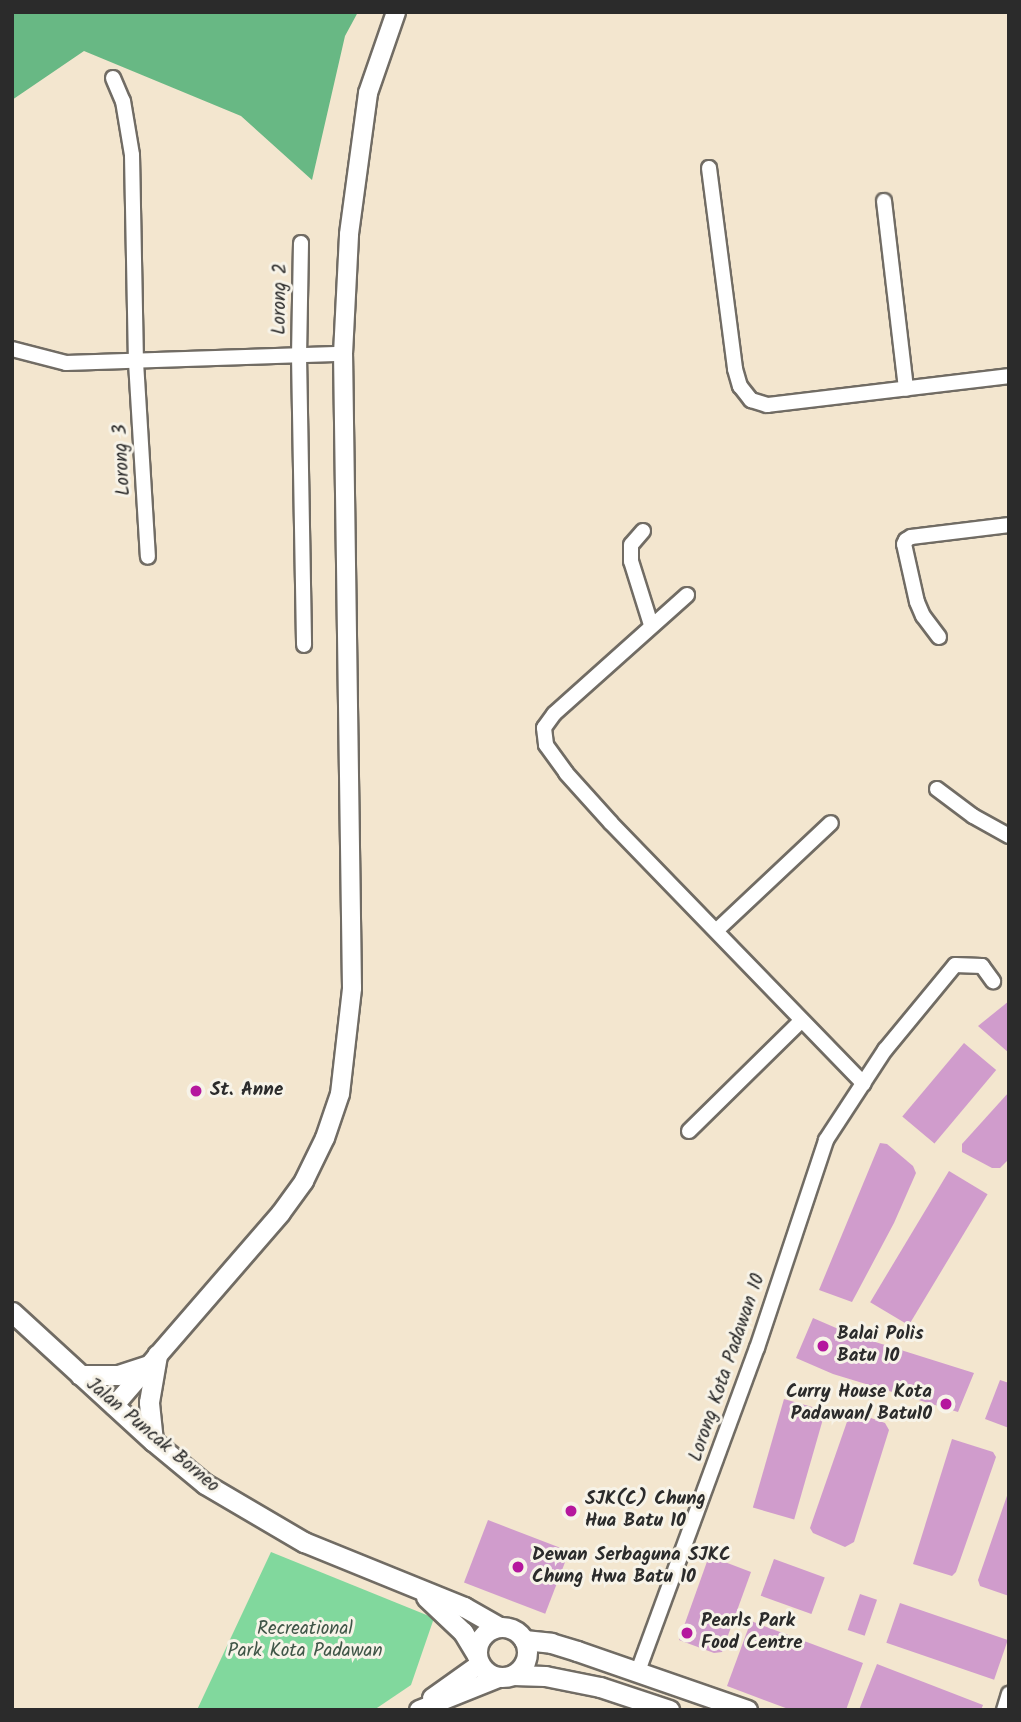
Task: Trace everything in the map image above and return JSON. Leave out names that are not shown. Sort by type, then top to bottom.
[{"type":"main road","name":"Jalan Puncak Borneo","points":[[12,1312],[153,1441],[205,1484],[304,1542],[474,1612],[499,1627]]},
{"type":"main road","points":[[80,1375],[118,1375],[153,1360],[149,1402],[153,1441]]},
{"type":"main road","name":"Jalan Puncak Borneo","points":[[421,1591],[463,1632],[478,1659]]},
{"type":"main road","points":[[507,1676],[524,1663],[526,1647],[524,1640],[513,1630],[499,1627],[480,1640],[478,1659],[488,1674],[507,1676],[545,1676],[600,1687],[669,1710]]},
{"type":"main road","points":[[524,1640],[551,1643],[747,1710]]},
{"type":"street","points":[[114,1405],[281,1213],[304,1181],[325,1138],[340,1094],[352,988],[343,354],[349,234],[368,93],[396,12]]},
{"type":"street","name":"Lorong 3","points":[[113,78],[123,101],[132,155],[136,362],[148,556]]},
{"type":"street","points":[[709,168],[735,369],[740,386],[751,400],[767,405],[1009,376]]},
{"type":"street","points":[[884,201],[905,388]]},
{"type":"street","name":"Lorong 2","points":[[301,243],[299,355],[304,645]]},
{"type":"street","points":[[12,349],[38,358],[66,363],[343,354]]},
{"type":"street","points":[[939,637],[923,616],[917,602],[904,544],[906,540],[911,537],[1009,525]]},
{"type":"street","points":[[643,531],[631,545],[631,561],[651,625]]},
{"type":"street","points":[[687,595],[554,715],[544,728],[544,736],[566,773],[864,1084]]},
{"type":"street","points":[[937,789],[972,816],[1009,836]]},
{"type":"street","points":[[717,930],[831,823]]},
{"type":"street","name":"Lorong Kota Padawan 10","points":[[638,1671],[757,1348],[823,1147],[886,1050],[955,965],[982,966],[993,981]]},
{"type":"street","points":[[689,1131],[802,1020]]},
{"type":"street","points":[[417,1710],[478,1659]]},
{"type":"street","points":[[417,1710],[507,1676]]},
{"type":"street","points":[[1004,1710],[1009,1694]]},
{"type":"green space","points":[[12,12],[358,12],[345,36],[312,180],[241,116],[84,51],[12,100]]},
{"type":"green space","name":"Recreational Park Kota Padawan","points":[[271,1552],[434,1618],[411,1685],[374,1710],[197,1710]]},
{"type":"building","points":[[1009,1001],[1009,1053],[978,1026]]},
{"type":"building","points":[[964,1043],[996,1070],[934,1144],[902,1117]]},
{"type":"building","points":[[1009,1092],[1009,1159],[1000,1168],[992,1168],[962,1152],[962,1144]]},
{"type":"building","points":[[880,1143],[887,1144],[913,1166],[916,1173],[894,1223],[852,1302],[819,1290]]},
{"type":"building","points":[[949,1171],[988,1194],[909,1325],[870,1302]]},
{"type":"building","points":[[813,1318],[850,1334],[974,1373],[958,1412],[833,1374],[796,1358]]},
{"type":"building","points":[[1000,1380],[1009,1383],[1009,1428],[985,1419]]},
{"type":"building","points":[[784,1399],[825,1411],[794,1519],[753,1508]]},
{"type":"building","points":[[854,1412],[885,1423],[889,1430],[854,1542],[845,1547],[813,1533],[810,1528],[849,1416]]},
{"type":"building","points":[[952,1439],[993,1452],[996,1457],[956,1572],[952,1576],[913,1564]]},
{"type":"building","points":[[1009,1490],[1009,1596],[980,1586],[978,1580]]},
{"type":"building","name":"Dewan Serbaguna SJKC Chung Hwa Batu 10","points":[[488,1520],[569,1551],[545,1614],[464,1583]]},
{"type":"building","points":[[709,1556],[751,1572],[722,1652],[714,1653],[679,1640]]},
{"type":"building","points":[[774,1559],[825,1577],[811,1614],[761,1596]]},
{"type":"building","points":[[860,1594],[877,1600],[865,1636],[848,1630]]},
{"type":"building","points":[[900,1603],[1008,1640],[994,1680],[886,1643]]},
{"type":"building","points":[[751,1621],[863,1663],[846,1710],[791,1710],[727,1686]]},
{"type":"building","points":[[877,1664],[983,1705],[981,1710],[859,1710]]},
{"type":"place","name":"St. Anne","points":[[196,1091]]},
{"type":"place","name":"Balai Polis Batu 10","points":[[823,1346]]},
{"type":"place","name":"Curry House Kota Padawan/ Batu10","points":[[946,1404]]},
{"type":"place","name":"SJK(C) Chung Hua Batu 10","points":[[571,1511]]},
{"type":"place","name":"Dewan Serbaguna SJKC Chung Hwa Batu 10","points":[[518,1567]]},
{"type":"place","name":"Pearls Park Food Centre","points":[[687,1633]]}]
